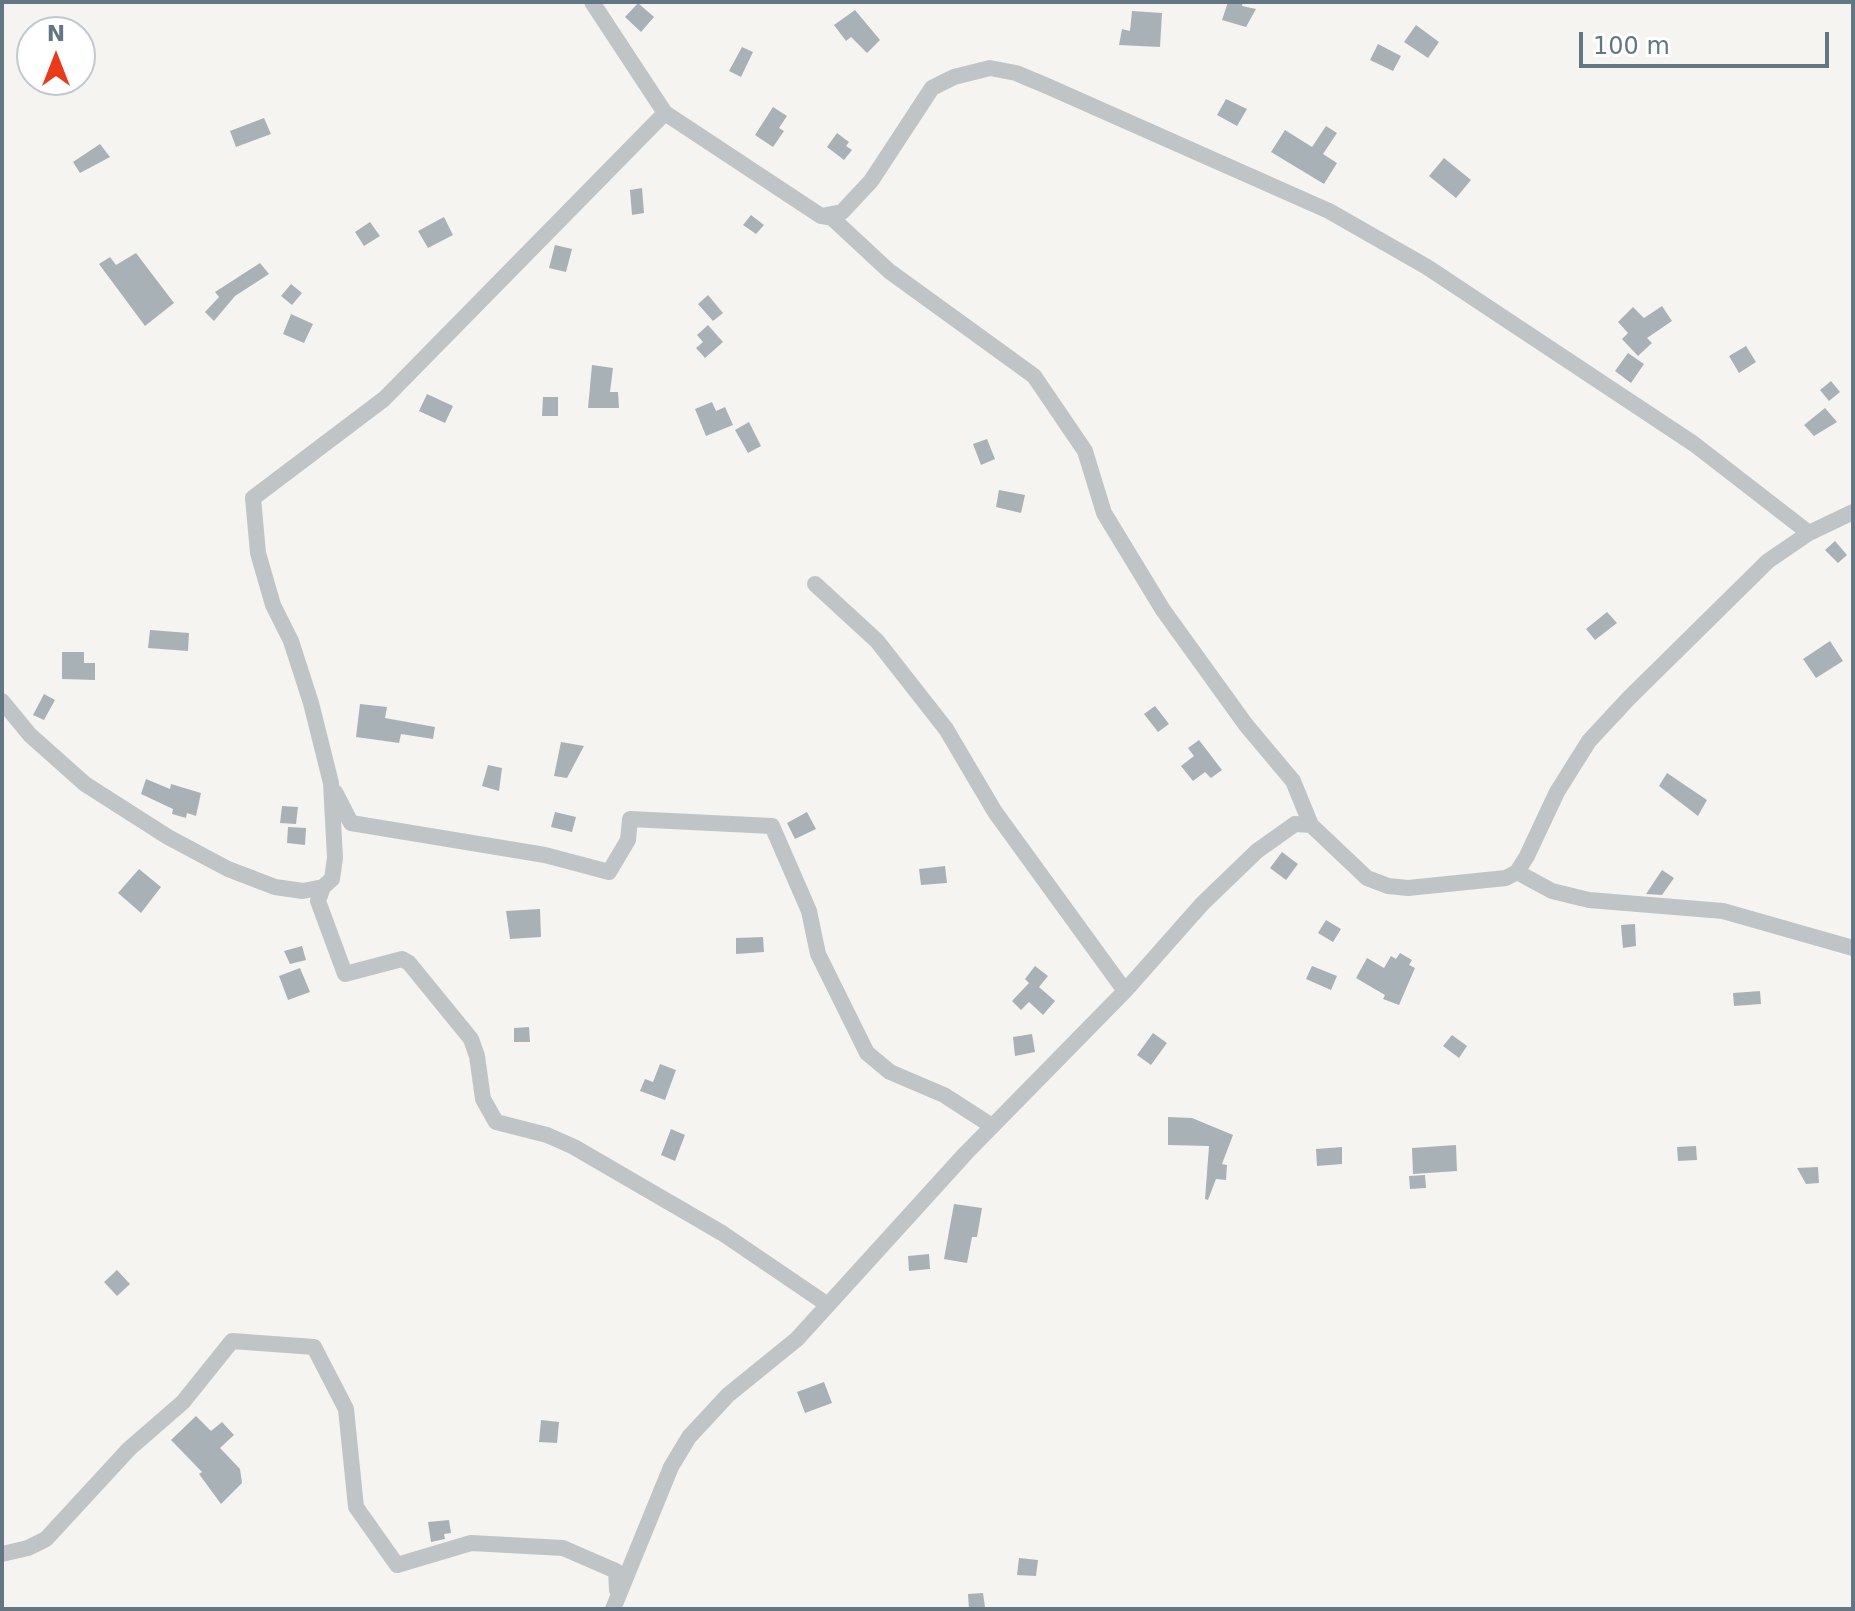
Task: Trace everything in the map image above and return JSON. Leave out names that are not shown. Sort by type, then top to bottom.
[{"type":"street","points":[[592,2],[665,113],[821,216],[832,218],[889,271],[1034,376],[1085,451],[1104,513],[1163,610],[1246,725],[1293,781],[1311,825],[1367,878],[1388,886],[1408,888],[1489,883],[1517,872],[1557,792],[1589,741],[1768,561],[1809,533],[1853,512]]},
{"type":"street","points":[[821,216],[842,212],[871,181],[932,88],[954,77],[990,68],[1016,73],[1329,211],[1427,267],[1694,444],[1809,533]]},
{"type":"street","points":[[665,113],[384,399],[253,498],[258,553],[273,605],[291,641],[331,783],[351,823],[545,855],[609,872],[628,840],[630,819],[772,826],[809,911],[818,954],[851,1028],[867,1053],[890,1072],[944,1095],[992,1126]]},
{"type":"street","points":[[815,584],[877,641],[946,729],[995,812],[1125,991]]},
{"type":"street","points":[[2,701],[30,735],[85,784],[168,837],[228,869],[275,887],[303,891],[323,887]]},
{"type":"street","points":[[331,783],[335,858],[332,879],[323,887],[318,901],[345,974],[402,959],[409,963],[471,1039],[477,1056],[483,1099],[496,1122],[547,1135],[574,1147],[711,1226],[828,1305]]},
{"type":"street","points":[[615,1602],[671,1467],[689,1437],[728,1395],[797,1339],[992,1126],[1125,991],[1202,904],[1257,851],[1295,824],[1311,825]]},
{"type":"street","points":[[1517,872],[1552,891],[1589,900],[1723,911],[1853,948]]},
{"type":"street","points":[[2,1554],[28,1548],[46,1539],[129,1449],[183,1402],[232,1341],[314,1347],[346,1409],[356,1507],[397,1565],[471,1543],[563,1548],[616,1571],[615,1602]]},
{"type":"building","points":[[1228,2],[1243,2],[1242,6],[1256,9],[1246,27],[1222,20]]},
{"type":"building","points":[[638,3],[654,17],[641,32],[625,17]]},
{"type":"building","points":[[855,10],[880,40],[867,53],[851,37],[846,41],[834,25]]},
{"type":"building","points":[[1132,11],[1162,13],[1160,47],[1119,45],[1122,29],[1130,31]]},
{"type":"building","points":[[1416,25],[1439,42],[1428,58],[1404,42]]},
{"type":"building","points":[[1378,44],[1401,56],[1393,71],[1370,60]]},
{"type":"building","points":[[742,47],[753,52],[741,77],[729,71]]},
{"type":"building","points":[[1226,99],[1247,109],[1237,126],[1217,115]]},
{"type":"building","points":[[773,107],[787,116],[779,128],[784,131],[773,147],[755,135]]},
{"type":"building","points":[[264,118],[271,134],[236,147],[230,131]]},
{"type":"building","points":[[1326,126],[1337,133],[1323,154],[1337,163],[1324,184],[1271,152],[1285,130],[1312,147]]},
{"type":"building","points":[[837,133],[849,142],[846,146],[852,150],[844,160],[827,147]]},
{"type":"building","points":[[100,144],[110,157],[80,173],[73,162]]},
{"type":"building","points":[[1444,158],[1471,180],[1456,198],[1429,176]]},
{"type":"building","points":[[642,188],[644,213],[632,215],[630,190]]},
{"type":"building","points":[[751,215],[764,225],[756,234],[743,225]]},
{"type":"building","points":[[444,217],[453,235],[428,248],[418,231]]},
{"type":"building","points":[[370,222],[380,236],[364,246],[355,232]]},
{"type":"building","points":[[555,245],[572,249],[566,272],[549,268]]},
{"type":"building","points":[[136,253],[174,303],[145,326],[99,264],[110,257],[116,265]]},
{"type":"building","points":[[260,263],[269,274],[235,296],[214,321],[205,312],[219,297],[215,292]]},
{"type":"building","points":[[291,284],[302,293],[292,305],[281,296]]},
{"type":"building","points":[[708,295],[723,313],[713,321],[698,304]]},
{"type":"building","points":[[1662,306],[1672,321],[1647,338],[1652,343],[1638,356],[1622,339],[1628,333],[1618,322],[1633,307],[1644,318]]},
{"type":"building","points":[[291,314],[313,324],[304,343],[283,334]]},
{"type":"building","points":[[708,325],[723,342],[705,358],[696,348],[703,342],[697,335]]},
{"type":"building","points":[[1746,346],[1756,362],[1739,373],[1729,356]]},
{"type":"building","points":[[1628,353],[1644,364],[1631,383],[1615,371]]},
{"type":"building","points":[[592,365],[613,368],[610,392],[618,392],[619,408],[588,408]]},
{"type":"building","points":[[1831,381],[1840,392],[1829,401],[1820,390]]},
{"type":"building","points":[[427,394],[453,406],[445,423],[419,411]]},
{"type":"building","points":[[543,397],[558,397],[558,416],[542,416]]},
{"type":"building","points":[[712,402],[716,411],[725,407],[733,425],[706,436],[695,409]]},
{"type":"building","points":[[1825,408],[1837,422],[1814,436],[1804,425]]},
{"type":"building","points":[[749,422],[761,446],[748,453],[735,430]]},
{"type":"building","points":[[987,439],[995,459],[981,465],[973,444]]},
{"type":"building","points":[[999,490],[1025,495],[1021,513],[996,507]]},
{"type":"building","points":[[1835,541],[1847,555],[1838,563],[1825,550]]},
{"type":"building","points":[[1607,612],[1617,623],[1595,640],[1586,629]]},
{"type":"building","points":[[150,630],[189,633],[188,651],[148,648]]},
{"type":"building","points":[[1830,641],[1843,661],[1816,678],[1803,659]]},
{"type":"building","points":[[62,652],[84,652],[84,663],[95,663],[95,680],[62,679]]},
{"type":"building","points":[[44,694],[55,700],[44,720],[33,715]]},
{"type":"building","points":[[360,704],[387,707],[385,718],[435,727],[433,739],[401,734],[399,743],[356,737]]},
{"type":"building","points":[[1155,706],[1169,724],[1158,732],[1144,714]]},
{"type":"building","points":[[1199,740],[1222,770],[1211,778],[1205,772],[1193,781],[1181,766],[1194,756],[1188,748]]},
{"type":"building","points":[[561,742],[584,746],[567,778],[554,776]]},
{"type":"building","points":[[488,765],[502,768],[499,791],[482,786]]},
{"type":"building","points":[[1667,773],[1707,800],[1698,816],[1659,786]]},
{"type":"building","points":[[146,779],[170,789],[171,784],[201,793],[196,816],[187,813],[186,818],[172,814],[173,809],[141,794]]},
{"type":"building","points":[[282,806],[298,807],[296,824],[280,823]]},
{"type":"building","points":[[555,812],[576,817],[572,832],[551,827]]},
{"type":"building","points":[[807,812],[816,829],[795,839],[787,823]]},
{"type":"building","points":[[288,827],[306,828],[305,845],[287,843]]},
{"type":"building","points":[[1282,852],[1298,864],[1286,880],[1270,868]]},
{"type":"building","points":[[945,866],[947,883],[921,885],[919,869]]},
{"type":"building","points":[[139,869],[161,887],[141,913],[118,893]]},
{"type":"building","points":[[1662,870],[1674,878],[1662,895],[1646,894]]},
{"type":"building","points":[[540,909],[541,937],[510,939],[506,911]]},
{"type":"building","points":[[1326,920],[1341,929],[1333,942],[1318,933]]},
{"type":"building","points":[[1635,924],[1636,946],[1623,948],[1621,925]]},
{"type":"building","points":[[763,937],[764,952],[736,954],[736,938]]},
{"type":"building","points":[[302,946],[306,960],[290,964],[284,951]]},
{"type":"building","points":[[1400,953],[1412,960],[1409,965],[1415,968],[1399,1005],[1383,999],[1385,995],[1356,978],[1367,958],[1384,968],[1391,956],[1396,959]]},
{"type":"building","points":[[1035,966],[1048,976],[1039,987],[1055,1001],[1043,1015],[1029,1002],[1021,1010],[1012,1001],[1029,983],[1025,979]]},
{"type":"building","points":[[1312,966],[1337,976],[1331,990],[1306,979]]},
{"type":"building","points":[[300,968],[310,992],[288,1000],[279,976]]},
{"type":"building","points":[[1760,991],[1761,1004],[1734,1006],[1733,993]]},
{"type":"building","points":[[529,1027],[530,1042],[514,1042],[514,1028]]},
{"type":"building","points":[[1153,1033],[1167,1043],[1151,1065],[1137,1055]]},
{"type":"building","points":[[1032,1034],[1035,1052],[1015,1056],[1013,1037]]},
{"type":"building","points":[[1452,1035],[1467,1046],[1459,1058],[1443,1046]]},
{"type":"building","points":[[660,1064],[676,1070],[665,1100],[640,1091],[645,1079],[653,1082]]},
{"type":"building","points":[[1168,1117],[1192,1118],[1233,1135],[1222,1164],[1227,1165],[1226,1180],[1216,1179],[1208,1200],[1205,1199],[1209,1146],[1168,1145]]},
{"type":"building","points":[[671,1129],[685,1135],[675,1161],[661,1155]]},
{"type":"building","points":[[1456,1145],[1457,1171],[1413,1174],[1412,1148]]},
{"type":"building","points":[[1696,1146],[1697,1160],[1678,1161],[1677,1147]]},
{"type":"building","points":[[1342,1147],[1342,1164],[1317,1166],[1316,1149]]},
{"type":"building","points":[[1818,1167],[1819,1183],[1806,1184],[1797,1168]]},
{"type":"building","points":[[1425,1175],[1426,1188],[1410,1189],[1409,1176]]},
{"type":"building","points":[[954,1204],[982,1208],[977,1237],[972,1237],[967,1263],[944,1259]]},
{"type":"building","points":[[929,1254],[930,1269],[909,1271],[908,1256]]},
{"type":"building","points":[[117,1270],[130,1284],[117,1296],[104,1282]]},
{"type":"building","points":[[824,1382],[832,1403],[805,1413],[797,1392]]},
{"type":"building","points":[[196,1416],[211,1431],[222,1422],[234,1435],[220,1448],[240,1469],[242,1483],[221,1504],[199,1474],[202,1472],[171,1440]]},
{"type":"building","points":[[541,1420],[559,1422],[557,1443],[539,1442]]},
{"type":"building","points":[[449,1520],[451,1533],[444,1534],[445,1539],[431,1542],[428,1522]]},
{"type":"building","points":[[1019,1558],[1038,1560],[1036,1576],[1017,1575]]},
{"type":"building","points":[[983,1593],[985,1607],[969,1609],[968,1594]]}]
